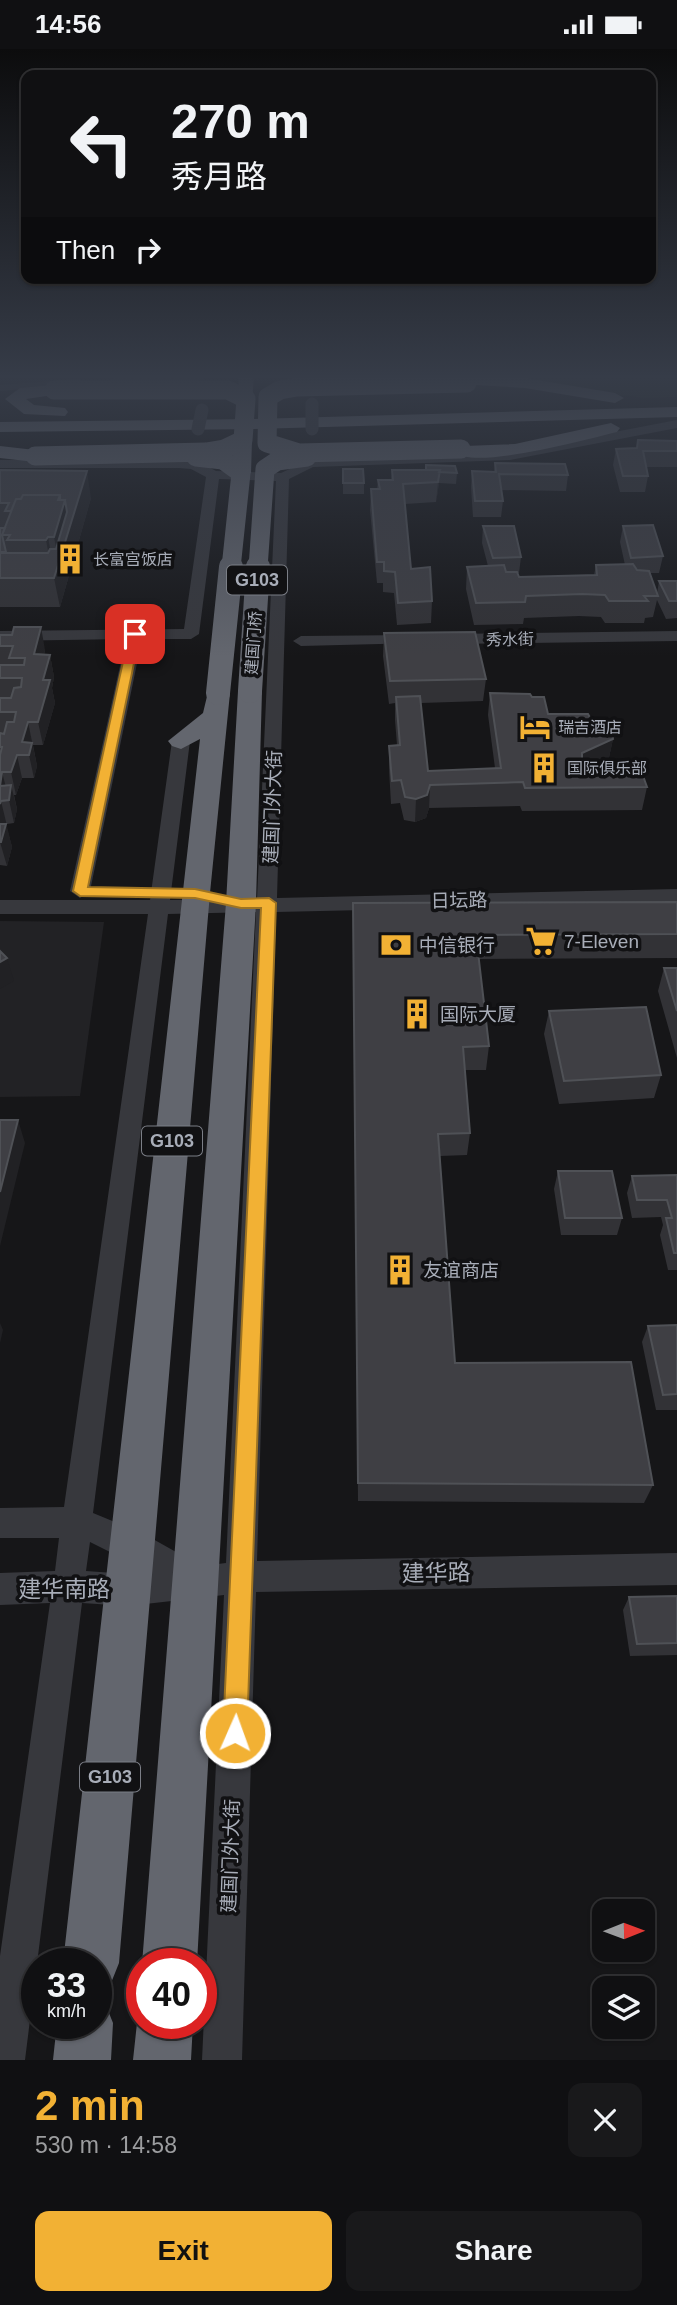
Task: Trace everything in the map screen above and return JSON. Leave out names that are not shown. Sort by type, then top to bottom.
[{"type":"highway","points":[[236,469],[241,473]]},
{"type":"highway","name":"建国门桥","points":[[228,700],[241,469]]},
{"type":"highway","name":"建国门桥","points":[[228,700],[277,476],[275,469]]},
{"type":"highway","points":[[277,469],[277,476]]},
{"type":"highway","points":[[181,741],[228,700]]},
{"type":"highway","name":"G103","points":[[93,1948],[131,1568],[178,899],[228,700]]},
{"type":"highway","name":"建国门外大街","points":[[171,1948],[218,1578],[255,903],[228,700]]},
{"type":"highway","points":[[82,2060],[84,2039]]},
{"type":"highway","points":[[162,2060],[164,2039]]},
{"type":"street","points":[[199,469],[212,480],[277,476],[296,469]]},
{"type":"street","name":"建国门外大街","points":[[255,903],[277,476]]},
{"type":"street","points":[[0,636],[191,634],[212,480]]},
{"type":"street","points":[[80,891],[135,634]]},
{"type":"street","name":"秀水街","points":[[301,641],[677,636]]},
{"type":"street","points":[[5,2060],[79,1522],[178,899],[181,741]]},
{"type":"street","points":[[0,892],[80,891],[178,899]]},
{"type":"street","name":"日坛路","points":[[178,899],[255,903],[677,896]]},
{"type":"street","points":[[0,907],[178,899]]},
{"type":"street","points":[[0,1523],[79,1522],[131,1568],[218,1578]]},
{"type":"street","name":"建华路","points":[[131,1568],[218,1578],[677,1569]]},
{"type":"street","name":"建华南路","points":[[0,1589],[70,1586],[131,1568]]},
{"type":"street","name":"建国门外大街","points":[[218,1578],[222,2060]]},
{"type":"shaded area","points":[[0,921],[104,922],[80,1096],[0,1097]]},
{"type":"building","points":[[343,469],[363,469],[364,483],[343,483]]},
{"type":"building","points":[[456,469],[457,473],[439,472],[440,470],[426,470]]},
{"type":"building","points":[[496,469],[566,469],[568,475],[499,474],[503,501],[475,501],[472,471],[496,472]]},
{"type":"building","points":[[621,469],[647,469],[648,476],[623,476]]},
{"type":"building","points":[[0,470],[87,471],[54,578],[0,578],[0,553],[48,553],[50,549],[56,549],[67,512],[65,500],[60,500],[60,495],[23,495],[21,499],[16,499],[11,511],[5,511],[9,503],[0,503]]},
{"type":"building","points":[[392,470],[440,470],[438,482],[403,484],[411,569],[430,567],[432,601],[398,603],[395,572],[384,571],[384,562],[377,562],[371,489],[380,489],[378,480],[393,480]]},
{"type":"building","points":[[23,495],[60,495],[58,500],[65,500],[54,537],[48,537],[46,540],[7,540],[10,535],[2,535],[16,499],[21,499]]},
{"type":"building","points":[[653,525],[663,556],[631,558],[623,526]]},
{"type":"building","points":[[483,526],[514,526],[521,557],[493,558]]},
{"type":"building","points":[[0,528],[5,528],[2,535],[6,552],[0,552]]},
{"type":"building","points":[[633,564],[637,570],[649,571],[658,596],[644,596],[648,601],[609,601],[605,595],[526,596],[525,602],[476,603],[467,567],[504,565],[506,572],[517,572],[519,577],[597,575],[596,565]]},
{"type":"building","points":[[659,581],[677,581],[677,601],[669,601]]},
{"type":"building","points":[[14,627],[41,627],[34,654],[50,655],[43,680],[50,680],[38,722],[28,722],[22,742],[32,743],[29,755],[17,755],[11,772],[2,772],[0,786],[0,733],[4,734],[7,722],[14,722],[16,712],[0,712],[0,698],[11,698],[14,688],[21,687],[22,678],[0,678],[0,665],[24,665],[25,658],[9,658],[13,646],[0,646],[0,635],[12,635]]},
{"type":"building","points":[[475,632],[486,679],[390,681],[384,633]]},
{"type":"building","points":[[490,693],[544,697],[548,714],[588,714],[592,721],[609,721],[613,739],[582,753],[582,763],[638,762],[647,787],[525,788],[523,782],[430,785],[427,795],[416,799],[405,797],[401,780],[392,781],[389,746],[400,745],[396,697],[420,696],[428,771],[501,768]]},
{"type":"building","points":[[11,785],[9,800],[1,801],[0,804],[0,786]]},
{"type":"building","points":[[0,824],[6,824],[1,842],[0,842]]},
{"type":"building","name":"友谊商店","points":[[677,902],[677,934],[476,935],[489,1046],[463,1047],[470,1133],[438,1134],[455,1363],[631,1362],[653,1485],[358,1483],[353,903]]},
{"type":"building","points":[[0,951],[7,958],[0,962]]},
{"type":"building","points":[[664,968],[677,968],[677,1011]]},
{"type":"building","points":[[646,1007],[661,1075],[564,1081],[549,1011]]},
{"type":"building","points":[[0,1120],[18,1120],[0,1192]]},
{"type":"building","points":[[558,1171],[612,1171],[622,1218],[565,1218]]},
{"type":"building","points":[[677,1175],[677,1253],[674,1253],[666,1218],[672,1218],[667,1200],[637,1200],[632,1176]]},
{"type":"building","points":[[677,1325],[677,1394],[663,1395],[648,1326]]},
{"type":"building","points":[[677,1596],[677,1643],[637,1644],[629,1597]]},
{"type":"place","name":"长富宫饭店","points":[[70,559]]},
{"type":"place","name":"瑞吉酒店","points":[[535,727]]},
{"type":"place","name":"国际俱乐部","points":[[544,768]]},
{"type":"place","name":"7-Eleven","points":[[541,941]]},
{"type":"place","name":"中信银行","points":[[396,945]]},
{"type":"place","name":"国际大厦","points":[[417,1014]]},
{"type":"place","name":"友谊商店","points":[[400,1270]]},
{"type":"route","points":[[135,634],[80,891],[195,893],[241,903],[269,903],[235,1733]]}]
